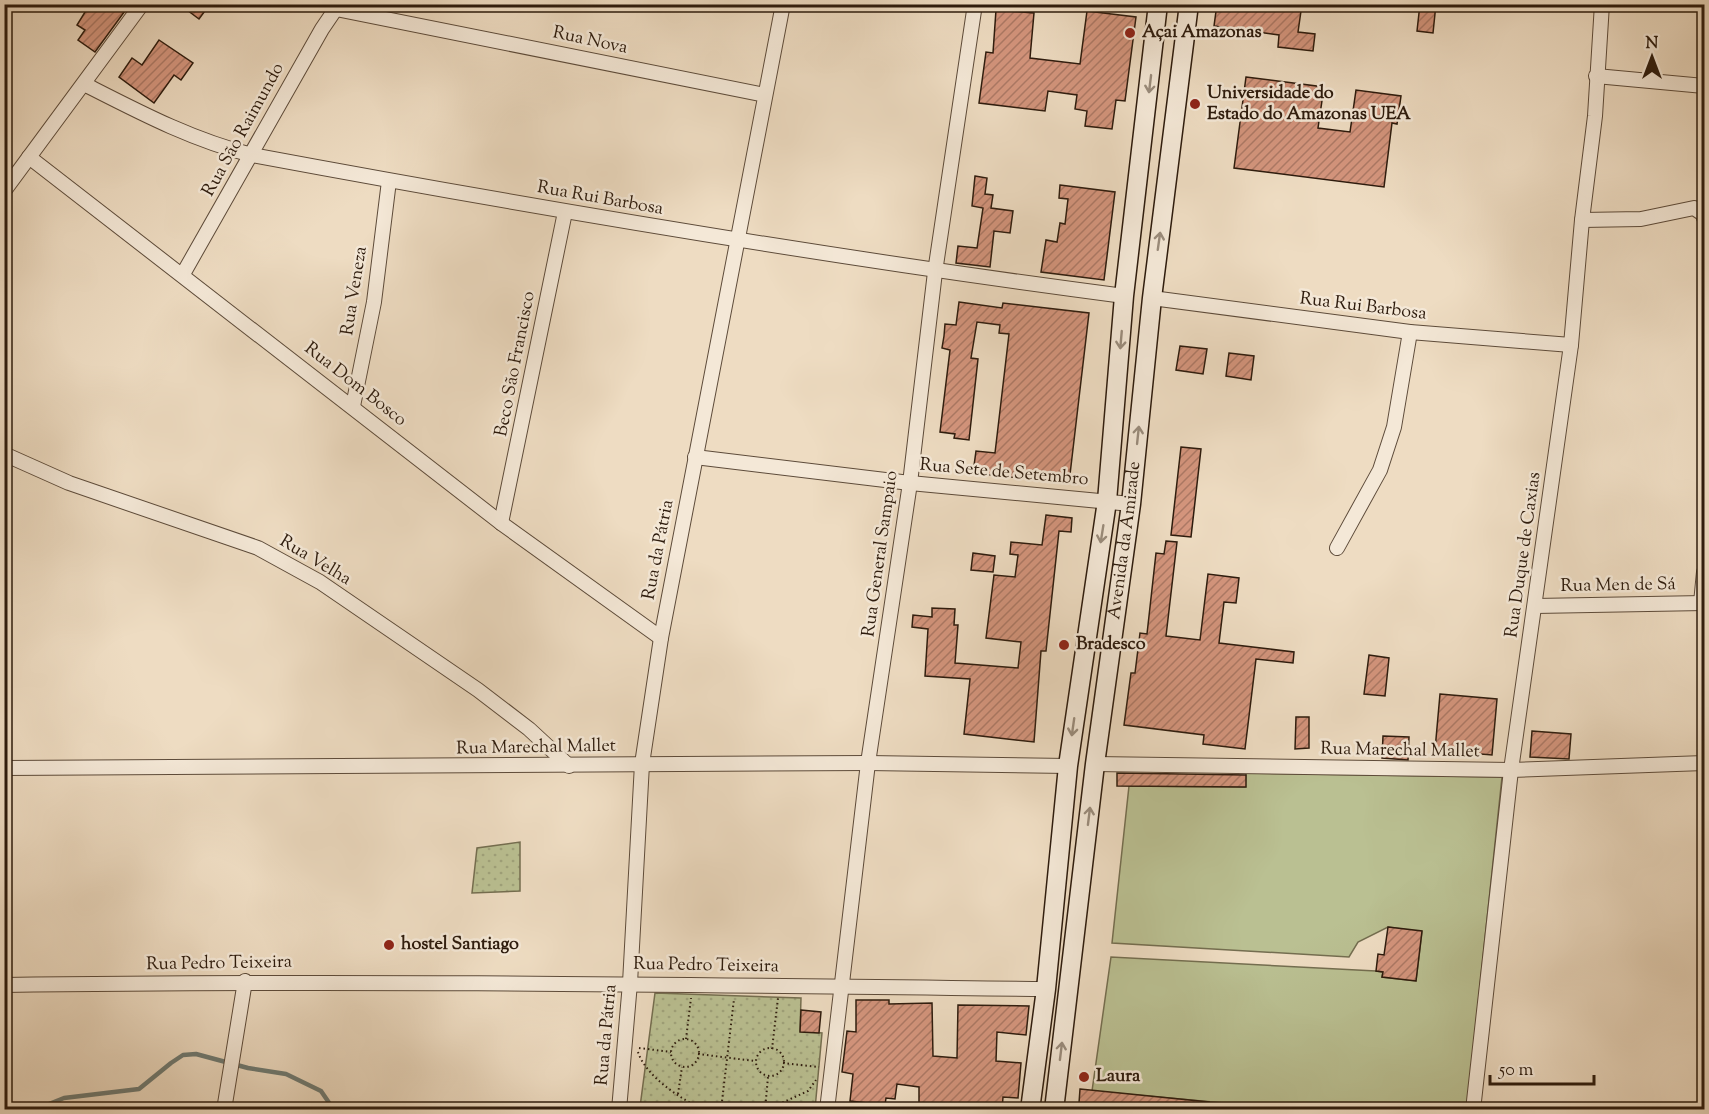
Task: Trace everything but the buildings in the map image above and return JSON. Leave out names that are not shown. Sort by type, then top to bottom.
[{"type":"main road","name":"Avenida da Amizade","points":[[1030,1110],[1046,989],[1068,766],[1107,501],[1124,296],[1158,4]]},
{"type":"main road","name":"Avenida da Amizade","points":[[1057,1109],[1095,764],[1131,504],[1152,298],[1189,4]]},
{"type":"main road","points":[[1154,53],[1184,56]]},
{"type":"main road","points":[[1089,620],[1113,623]]},
{"type":"main road","points":[[1058,852],[1085,848]]},
{"type":"street","points":[[4,191],[141,4]]},
{"type":"street","name":"Rua da Pátria","points":[[619,1110],[631,1047],[630,983],[642,764],[661,638],[783,4]]},
{"type":"street","name":"Rua General Sampaio","points":[[827,1110],[868,763],[910,483],[934,272],[975,4]]},
{"type":"street","name":"Rua Duque de Caxias","points":[[1473,1110],[1511,770],[1571,345],[1582,220],[1595,116],[1602,4]]},
{"type":"street","name":"Rua Nova","points":[[337,7],[765,95]]},
{"type":"street","name":"Rua São Raimundo","points":[[183,274],[322,29],[337,7]]},
{"type":"street","points":[[1596,76],[1704,86]]},
{"type":"street","name":"Rua Rui Barbosa","points":[[84,84],[172,129],[214,145],[252,155],[565,212],[934,272],[1124,296]]},
{"type":"street","name":"Rua Dom Bosco","points":[[29,157],[183,274],[501,523],[661,638]]},
{"type":"street","name":"Rua Veneza","points":[[353,406],[374,302],[389,181]]},
{"type":"street","points":[[1582,220],[1641,219],[1694,208],[1703,214],[1704,218]]},
{"type":"street","name":"Beco São Francisco","points":[[501,523],[565,212]]},
{"type":"street","name":"Rua Rui Barbosa","points":[[1152,298],[1410,332],[1571,345]]},
{"type":"street","points":[[1337,548],[1380,470],[1394,427],[1410,332]]},
{"type":"street","name":"Rua Velha","points":[[4,454],[69,483],[258,548],[320,582],[478,690],[529,729],[568,766]]},
{"type":"street","name":"Rua Sete de Setembro","points":[[695,457],[910,483],[1131,504]]},
{"type":"street","name":"Rua Men de Sá","points":[[1535,606],[1703,603],[1704,572]]},
{"type":"street","name":"Rua Marechal Mallet","points":[[4,768],[868,763],[1068,766]]},
{"type":"street","name":"Rua Marechal Mallet","points":[[1095,764],[1511,770],[1704,764]]},
{"type":"street","points":[[224,1110],[245,981]]},
{"type":"street","name":"Rua Pedro Teixeira","points":[[4,985],[245,981],[630,983],[1046,989]]},
{"type":"path","points":[[686,1040],[693,984]]},
{"type":"path","points":[[721,1110],[736,985]]},
{"type":"path","points":[[772,1049],[780,985]]},
{"type":"path","points":[[686,1040],[697,1046],[698,1054],[693,1064],[682,1066],[674,1061],[671,1052],[678,1041],[686,1040]]},
{"type":"path","points":[[631,1047],[671,1052]]},
{"type":"path","points":[[631,1047],[662,1083],[705,1110]]},
{"type":"path","points":[[772,1049],[782,1055],[783,1063],[778,1073],[769,1075],[759,1071],[756,1061],[762,1050],[772,1049]]},
{"type":"path","points":[[698,1054],[756,1061]]},
{"type":"path","points":[[783,1063],[832,1069]]},
{"type":"path","points":[[678,1094],[682,1066]]},
{"type":"path","points":[[765,1110],[769,1075]]},
{"type":"path","points":[[765,1110],[808,1091],[816,1078]]},
{"type":"green space","points":[[1246,773],[1502,777],[1467,1109],[1268,1107],[1092,1091],[1111,957],[1376,971],[1383,972],[1382,977],[1416,981],[1422,932],[1388,927],[1358,942],[1349,957],[1112,943],[1129,786],[1245,787]]},
{"type":"green space","points":[[520,842],[520,891],[472,893],[477,848]]},
{"type":"green space","points":[[655,993],[801,998],[800,1031],[822,1033],[815,1109],[640,1107]]},
{"type":"waterway","points":[[34,1110],[64,1098],[139,1089],[183,1055],[196,1054],[248,1068],[286,1074],[321,1091],[334,1110]]},
{"type":"place","name":"Açai Amazonas","points":[[1130,33]]},
{"type":"place","name":"Universidade do Estado do Amazonas UEA","points":[[1195,104]]},
{"type":"place","name":"Bradesco","points":[[1064,645]]},
{"type":"place","name":"hostel Santiago","points":[[389,945]]},
{"type":"place","name":"Laura","points":[[1084,1077]]}]
